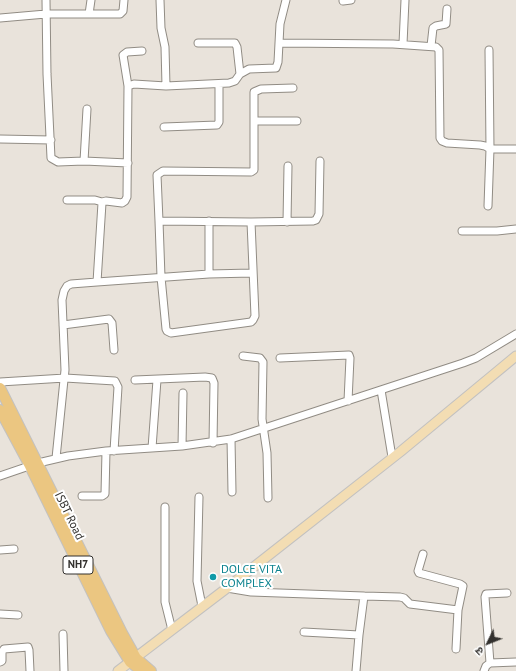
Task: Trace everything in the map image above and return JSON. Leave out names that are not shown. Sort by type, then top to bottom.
[{"type":"highway","points":[[0,388],[34,464]]},
{"type":"highway","name":"ISBT Road","points":[[0,410],[34,464],[111,631],[142,671]]},
{"type":"highway","name":"NH7","points":[[133,660],[150,671]]},
{"type":"main road","points":[[118,671],[227,588],[516,356]]},
{"type":"street","points":[[46,0],[51,157],[54,161],[128,163]]},
{"type":"street","points":[[89,14],[91,0]]},
{"type":"street","points":[[0,18],[46,14],[121,13],[124,9],[124,0]]},
{"type":"street","points":[[160,0],[161,28],[165,47],[166,86]]},
{"type":"street","points":[[128,86],[134,84],[166,86],[219,84],[233,82],[240,74],[249,69],[276,68],[278,62],[281,20],[286,0]]},
{"type":"street","points":[[343,0],[351,0]]},
{"type":"street","points":[[403,44],[405,0]]},
{"type":"street","points":[[431,46],[433,28],[446,24],[447,9]]},
{"type":"street","points":[[198,43],[235,43],[237,47],[240,74]]},
{"type":"street","points":[[279,43],[403,44],[436,47],[439,50],[441,140],[447,144],[485,146],[490,149],[516,149]]},
{"type":"street","points":[[488,206],[490,149],[489,50]]},
{"type":"street","points":[[67,200],[95,200],[102,202],[122,203],[127,199],[128,86],[123,55],[125,52],[142,51]]},
{"type":"street","points":[[164,127],[217,125],[219,122],[219,84]]},
{"type":"street","points":[[251,222],[255,316],[252,321],[171,333],[166,329],[161,277],[157,175],[161,171],[253,171],[253,94],[256,91],[265,88],[293,88]]},
{"type":"street","points":[[84,161],[87,109]]},
{"type":"street","points":[[254,121],[297,121]]},
{"type":"street","points":[[0,139],[51,140]]},
{"type":"street","points":[[159,221],[313,221],[318,218],[319,214],[320,161]]},
{"type":"street","points":[[287,222],[288,166]]},
{"type":"street","points":[[97,282],[102,202]]},
{"type":"street","points":[[209,221],[210,274]]},
{"type":"street","points":[[462,231],[497,231],[516,229]]},
{"type":"street","points":[[56,458],[65,378],[62,300],[67,286],[161,277],[252,273]]},
{"type":"street","points":[[63,325],[109,319],[112,323],[114,350]]},
{"type":"street","points":[[0,476],[56,458],[110,451],[213,443],[231,439],[470,361],[516,334]]},
{"type":"street","points":[[280,358],[349,355],[348,401]]},
{"type":"street","points":[[242,356],[258,357],[262,360],[263,429],[267,453],[268,498]]},
{"type":"street","points":[[135,380],[205,377],[213,379],[213,443]]},
{"type":"street","points":[[0,382],[65,378],[112,380],[116,382],[118,387],[105,494],[104,496],[99,497],[82,496]]},
{"type":"street","points":[[152,448],[157,380]]},
{"type":"street","points":[[381,390],[392,457]]},
{"type":"street","points":[[182,446],[184,393]]},
{"type":"street","points":[[231,439],[232,492]]},
{"type":"street","points":[[198,497],[197,580],[202,606]]},
{"type":"street","points":[[165,507],[165,602],[172,630]]},
{"type":"street","points":[[0,550],[14,549]]},
{"type":"street","points":[[423,554],[418,571],[420,574],[462,585],[463,589],[458,610],[456,649]]},
{"type":"street","points":[[227,588],[251,592],[400,597],[404,598],[410,604],[458,610]]},
{"type":"street","points":[[490,663],[485,597],[486,594],[507,593]]},
{"type":"street","points":[[356,671],[364,596]]},
{"type":"street","points":[[0,614],[18,615]]},
{"type":"street","points":[[304,632],[359,635]]},
{"type":"street","points":[[63,634],[64,671]]},
{"type":"street","points":[[0,662],[2,661],[2,652],[4,649],[27,646],[29,648],[30,671]]},
{"type":"street","points":[[484,671],[486,666],[490,663],[516,662]]},
{"type":"place","name":"DOLCE VITA COMPLEX","points":[[213,577]]}]
